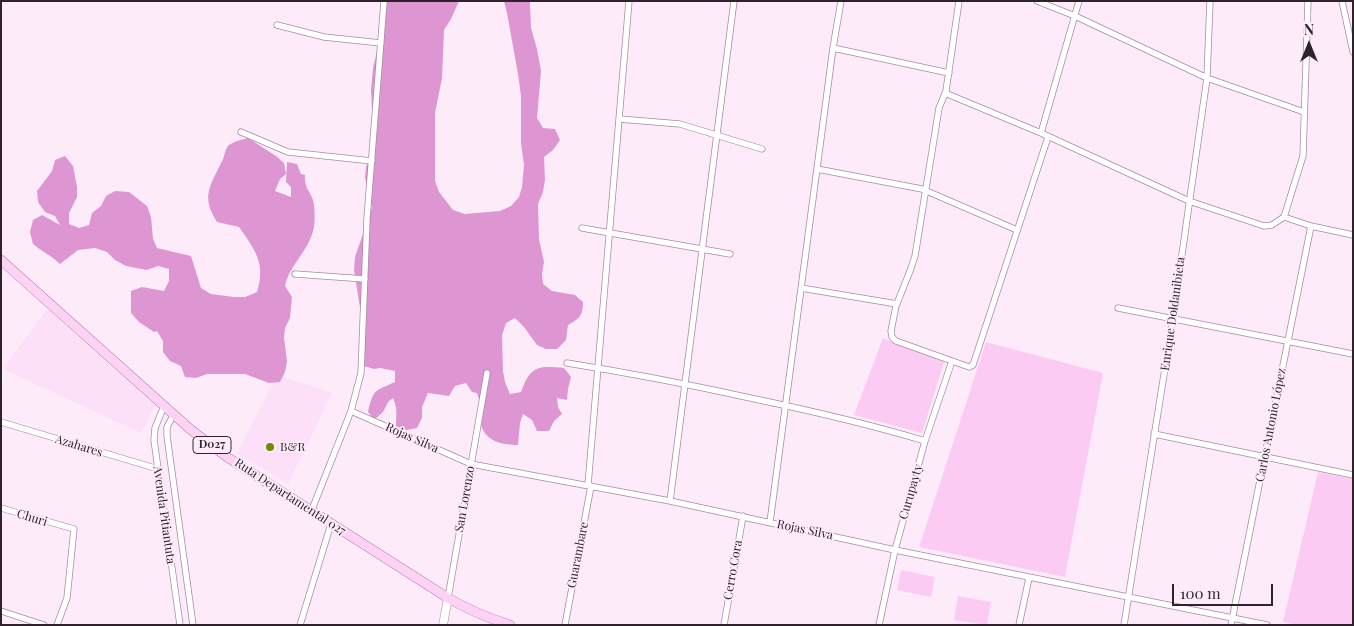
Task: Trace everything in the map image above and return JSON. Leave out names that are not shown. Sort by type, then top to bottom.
[{"type":"main road","name":"Ruta Departamental 027","points":[[1,260],[190,429],[227,457],[448,598],[484,616],[510,625]]},
{"type":"street","points":[[312,512],[350,411],[361,373],[367,218],[384,1]]},
{"type":"street","name":"Guarambare","points":[[565,625],[590,485],[629,1]]},
{"type":"street","points":[[670,501],[734,1]]},
{"type":"street","points":[[770,522],[833,48],[841,1]]},
{"type":"street","points":[[958,1],[949,73],[945,93],[938,108],[914,256],[890,331],[896,342],[969,367],[973,365],[1048,137]]},
{"type":"street","points":[[1038,1],[1075,16],[1208,78],[1304,112]]},
{"type":"street","points":[[1041,134],[1079,1]]},
{"type":"street","name":"Enrique Doldanibieta","points":[[1124,625],[1173,318],[1208,78],[1210,1]]},
{"type":"street","points":[[945,93],[1189,201],[1264,226],[1272,225],[1284,217],[1303,156],[1308,1]]},
{"type":"street","points":[[1342,1],[1353,52]]},
{"type":"street","points":[[277,25],[324,38],[381,43]]},
{"type":"street","points":[[833,48],[949,73]]},
{"type":"street","points":[[619,119],[680,124],[762,149]]},
{"type":"street","points":[[241,132],[288,152],[372,161]]},
{"type":"street","points":[[817,169],[925,190],[1017,230]]},
{"type":"street","points":[[1284,217],[1311,226],[1353,234]]},
{"type":"street","name":"Carlos Antonio López","points":[[1231,625],[1311,226]]},
{"type":"street","points":[[582,228],[730,254]]},
{"type":"street","points":[[295,274],[365,279]]},
{"type":"street","points":[[801,288],[898,304]]},
{"type":"street","points":[[1118,308],[1353,354]]},
{"type":"street","name":"Curupayty","points":[[879,625],[895,550],[926,440],[952,361]]},
{"type":"street","points":[[567,363],[684,383],[879,427],[926,440]]},
{"type":"street","name":"San Lorenzo","points":[[443,625],[487,373]]},
{"type":"street","name":"Avenida Pitiantuta","points":[[164,406],[155,428],[154,440],[180,625]]},
{"type":"street","name":"Rojas Silva","points":[[350,411],[471,464],[670,501],[895,550],[1267,625]]},
{"type":"street","name":"Avenida Pitiantuta","points":[[174,414],[167,427],[166,436],[193,625]]},
{"type":"street","name":"Azahares","points":[[1,422],[158,469]]},
{"type":"street","points":[[1154,434],[1353,475]]},
{"type":"street","name":"Churi","points":[[1,508],[74,529],[67,598],[57,625]]},
{"type":"street","name":"Cerro Cora","points":[[724,625],[743,516]]},
{"type":"street","points":[[300,625],[331,524]]},
{"type":"street","points":[[1019,625],[1030,578]]},
{"type":"street","points":[[1,611],[24,622],[44,625]]},
{"type":"shaded area","points":[[381,1],[459,1],[444,30],[442,78],[435,113],[435,181],[439,192],[453,210],[465,214],[500,211],[511,206],[519,197],[524,165],[521,143],[521,96],[504,1],[530,1],[531,28],[541,71],[537,118],[543,128],[555,129],[560,140],[553,150],[544,157],[545,180],[538,204],[539,239],[544,262],[543,284],[552,291],[575,295],[583,302],[581,314],[578,319],[568,325],[566,340],[557,349],[546,349],[537,345],[515,318],[506,323],[502,335],[503,371],[510,394],[521,392],[528,377],[536,369],[548,367],[564,368],[571,377],[567,400],[557,398],[558,407],[562,414],[554,421],[549,431],[537,431],[532,420],[523,414],[520,423],[518,445],[501,443],[491,439],[483,431],[480,423],[481,405],[477,393],[472,392],[466,383],[455,386],[449,396],[428,393],[422,407],[422,418],[417,428],[406,430],[396,428],[396,409],[393,398],[388,402],[383,412],[374,420],[368,412],[373,395],[383,387],[395,382],[395,371],[364,366],[365,355],[359,337],[361,314],[354,270],[355,257],[372,208],[365,178],[366,167],[374,145],[371,90],[373,68],[381,35]]},
{"type":"shaded area","points":[[248,138],[284,163],[286,174],[280,179],[275,191],[291,197],[291,187],[286,182],[287,162],[297,164],[301,174],[305,175],[306,185],[314,203],[315,221],[312,235],[287,278],[285,286],[292,297],[290,318],[285,328],[284,338],[287,361],[285,372],[280,382],[269,383],[245,374],[207,374],[196,378],[185,377],[181,366],[170,361],[163,352],[163,341],[157,331],[154,332],[139,322],[131,313],[131,291],[142,287],[164,291],[169,281],[169,269],[158,266],[147,270],[126,266],[115,260],[107,252],[95,248],[78,250],[60,264],[33,244],[30,232],[33,220],[42,215],[60,225],[55,216],[45,212],[38,202],[37,191],[52,171],[55,160],[65,156],[73,166],[77,187],[77,197],[69,213],[69,224],[79,228],[89,225],[92,213],[101,206],[106,196],[115,191],[129,192],[147,206],[151,217],[153,239],[157,248],[191,256],[201,288],[211,294],[245,297],[257,292],[260,273],[257,257],[239,227],[217,222],[212,213],[208,197],[211,183],[229,145]]},
{"type":"shaded area","points":[[47,309],[155,406],[141,433],[3,369]]},
{"type":"shaded area","points":[[883,338],[944,362],[922,433],[854,415]]},
{"type":"shaded area","points":[[986,342],[1103,373],[1065,577],[919,547]]},
{"type":"shaded area","points":[[277,375],[332,393],[288,484],[237,453]]},
{"type":"shaded area","points":[[1318,472],[1353,479],[1353,625],[1299,625],[1283,622]]},
{"type":"shaded area","points":[[901,570],[935,577],[931,597],[897,590]]},
{"type":"shaded area","points":[[958,596],[991,602],[987,625],[954,620]]},
{"type":"place","name":"B&R","points":[[270,447]]}]
